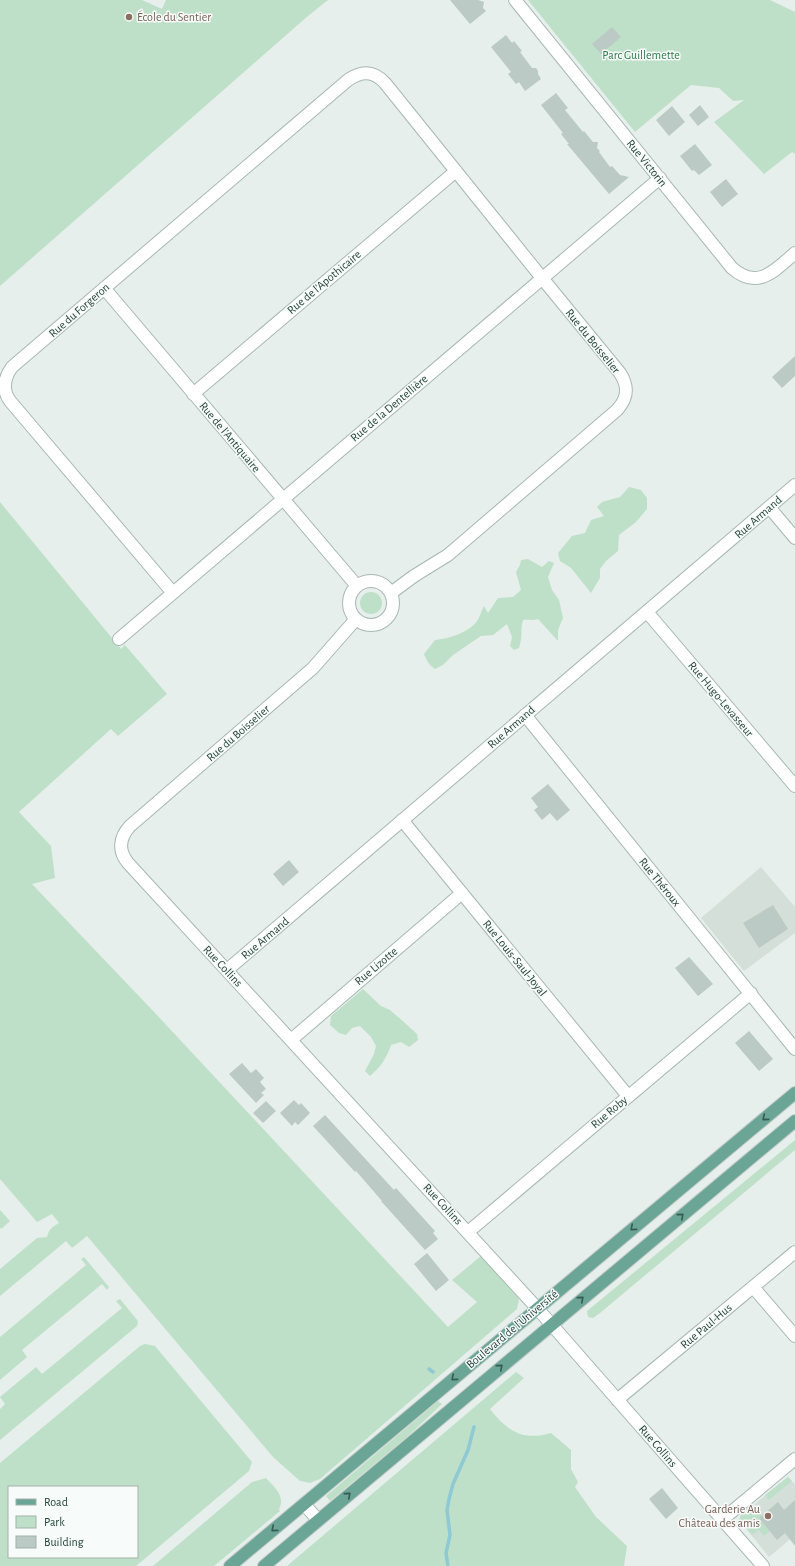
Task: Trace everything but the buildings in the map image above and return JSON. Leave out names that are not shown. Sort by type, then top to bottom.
[{"type":"main road","name":"Boulevard de l'Université","points":[[230,1566],[795,1093]]},
{"type":"main road","name":"Boulevard de l'Université","points":[[264,1566],[795,1121]]},
{"type":"street","name":"Rue Victorin","points":[[515,0],[738,273],[748,278],[762,278],[774,271],[795,253]]},
{"type":"street","name":"Rue du Boisselier","points":[[368,73],[378,76],[385,83],[624,379],[626,391],[622,405],[448,555],[391,593]]},
{"type":"street","name":"Rue du Forgeron","points":[[173,593],[10,401],[5,389],[6,378],[12,367],[348,80],[358,74],[368,73]]},
{"type":"street","name":"Rue de l'Apothicaire","points":[[193,394],[456,171]]},
{"type":"street","name":"Rue de la Dentellière","points":[[119,639],[660,178]]},
{"type":"street","name":"Rue de l'Antiquaire","points":[[104,288],[357,586]]},
{"type":"street","name":"Rue Armand","points":[[227,970],[795,485]]},
{"type":"street","points":[[769,507],[795,538]]},
{"type":"street","points":[[372,581],[383,585],[391,593],[393,605],[389,616],[384,620],[373,625],[367,624],[356,619],[352,614],[349,603],[353,591],[357,586],[372,581]]},
{"type":"street","name":"Rue Hugo-Levasseur","points":[[647,612],[795,786]]},
{"type":"street","name":"Rue du Boisselier","points":[[121,846],[124,833],[130,826],[313,668],[356,619]]},
{"type":"street","name":"Rue Théroux","points":[[525,715],[795,1049]]},
{"type":"street","name":"Rue Louis-Saul-Joyal","points":[[402,820],[628,1096]]},
{"type":"street","name":"Rue Collins","points":[[121,846],[123,855],[128,863],[537,1308],[763,1566]]},
{"type":"street","name":"Rue Lizotte","points":[[291,1040],[462,893]]},
{"type":"street","name":"Rue Roby","points":[[468,1232],[751,993]]},
{"type":"street","name":"Rue Paul-Hus","points":[[617,1400],[795,1252]]},
{"type":"street","points":[[753,1287],[795,1336]]},
{"type":"street","points":[[723,1519],[795,1459]]},
{"type":"street","points":[[304,1504],[318,1520]]},
{"type":"shaded area","points":[[761,867],[795,907],[795,933],[744,971],[701,918]]},
{"type":"shaded area","name":"Garderie Au Château des amis","points":[[788,1477],[795,1485],[795,1535],[769,1557],[739,1520],[741,1515]]},
{"type":"green space","points":[[0,0],[142,0],[162,9],[166,0],[328,0],[0,286]]},
{"type":"green space","name":"Parc Guillemette","points":[[528,0],[770,0],[795,12],[795,154],[792,152],[764,174],[714,122],[744,100],[733,101],[719,88],[691,85],[635,132]]},
{"type":"green space","points":[[629,487],[641,490],[647,498],[647,509],[636,522],[619,535],[618,551],[606,561],[600,569],[600,578],[591,593],[571,568],[560,561],[558,553],[572,536],[585,533],[591,520],[604,516],[597,507],[602,502],[620,497]]},
{"type":"green space","points":[[0,502],[121,649],[125,645],[167,694],[118,736],[111,729],[19,812],[51,846],[55,878],[32,884],[156,1014],[448,1327],[477,1302],[452,1280],[481,1256],[519,1299],[517,1309],[320,1479],[310,1483],[300,1481],[273,1457],[87,1236],[72,1248],[66,1241],[0,1296],[0,1269],[37,1238],[47,1237],[51,1228],[59,1223],[52,1214],[37,1222],[0,1179]]},
{"type":"green space","points":[[528,559],[542,567],[549,561],[554,563],[548,577],[552,590],[559,600],[563,618],[558,630],[558,641],[538,619],[523,620],[519,648],[514,650],[510,646],[512,637],[507,624],[493,635],[481,636],[453,655],[443,665],[435,669],[431,666],[424,654],[435,640],[464,632],[474,625],[484,606],[488,613],[498,598],[513,597],[521,590],[516,572],[521,560]]},
{"type":"green space","points":[[371,592],[375,593],[381,599],[381,607],[375,613],[371,614],[367,613],[361,607],[360,603],[361,599],[367,593]]},
{"type":"green space","points":[[363,989],[381,1006],[390,1010],[417,1034],[418,1040],[409,1047],[401,1042],[391,1045],[383,1062],[370,1076],[365,1071],[374,1054],[376,1046],[371,1037],[360,1026],[352,1028],[346,1035],[339,1033],[330,1025],[331,1016]]},
{"type":"green space","points":[[795,1140],[795,1150],[600,1313],[593,1318],[588,1317],[587,1311]]},
{"type":"green space","points":[[0,1210],[10,1221],[1,1229],[0,1227]]},
{"type":"green space","points":[[84,1257],[109,1287],[107,1290],[102,1284],[22,1350],[27,1357],[0,1380],[0,1337],[86,1265],[81,1259]]},
{"type":"green space","points":[[120,1299],[138,1321],[137,1326],[0,1440],[0,1409],[5,1404],[0,1397],[36,1367],[42,1374],[122,1308],[116,1301]]},
{"type":"green space","points":[[145,1344],[155,1346],[252,1462],[249,1471],[136,1566],[0,1566],[0,1463],[140,1346]]},
{"type":"green space","points":[[516,1372],[524,1378],[490,1409],[503,1424],[517,1433],[532,1436],[551,1433],[571,1450],[571,1469],[578,1482],[575,1487],[596,1517],[627,1546],[624,1566],[287,1566]]},
{"type":"green space","points":[[438,1401],[442,1404],[407,1437],[330,1501],[326,1496]]},
{"type":"green space","points":[[788,1477],[792,1481],[769,1500],[765,1495]]},
{"type":"green space","points":[[266,1478],[280,1496],[280,1511],[214,1566],[153,1566],[252,1482]]},
{"type":"green space","points":[[754,1505],[762,1516],[759,1518],[770,1531],[764,1536],[759,1530],[752,1535],[739,1520],[741,1515]]},
{"type":"waterway","points":[[429,1369],[433,1372]]},
{"type":"waterway","points":[[448,1566],[446,1553],[450,1535],[447,1510],[449,1499],[453,1484],[468,1450],[474,1427]]},
{"type":"place","name":"École du Sentier","points":[[129,17]]},
{"type":"place","name":"Garderie Au Château des amis","points":[[768,1516]]}]
